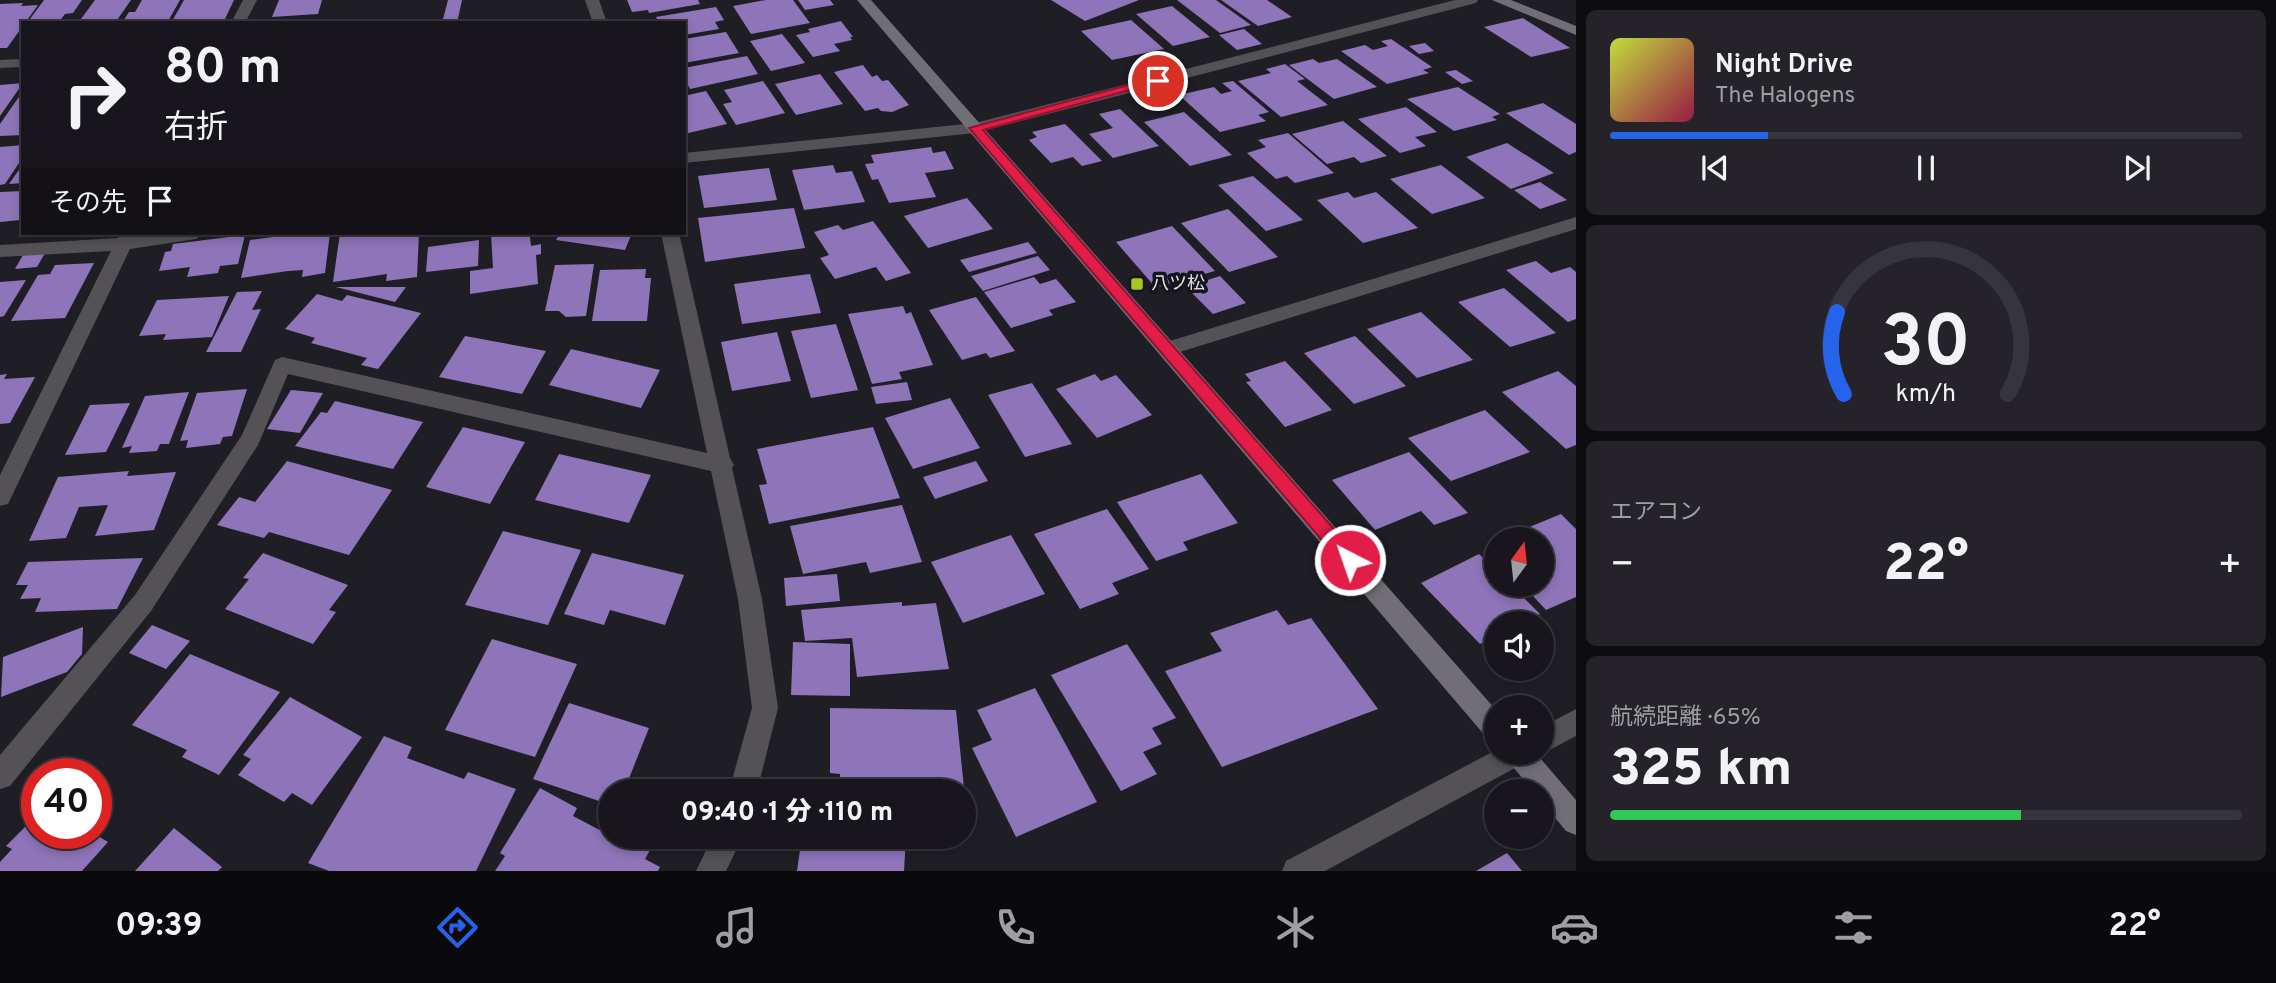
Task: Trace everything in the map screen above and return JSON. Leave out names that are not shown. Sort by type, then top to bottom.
[{"type":"street","points":[[239,21],[250,0]]},
{"type":"street","points":[[592,0],[599,21]]},
{"type":"street","points":[[864,0],[1484,715]]},
{"type":"street","points":[[686,158],[975,128],[1471,0]]},
{"type":"street","points":[[1499,0],[1576,31]]},
{"type":"street","points":[[0,64],[21,63]]},
{"type":"street","points":[[1167,349],[1576,223]]},
{"type":"street","points":[[0,251],[168,235]]},
{"type":"street","points":[[670,235],[723,465],[750,599],[765,708],[746,779]]},
{"type":"street","points":[[0,497],[127,238]]},
{"type":"street","points":[[0,776],[143,603],[251,439],[282,365],[723,465]]},
{"type":"street","points":[[1554,734],[1576,722]]},
{"type":"street","points":[[1296,871],[1496,765]]},
{"type":"street","points":[[1535,765],[1576,821]]},
{"type":"street","points":[[710,871],[722,849]]},
{"type":"building","points":[[44,0],[82,0],[73,13],[65,14],[60,21],[28,21]]},
{"type":"building","points":[[95,0],[131,0],[116,21],[79,21]]},
{"type":"building","points":[[142,0],[180,0],[168,21],[123,21],[129,12],[135,12]]},
{"type":"building","points":[[184,0],[234,0],[224,21],[172,21]]},
{"type":"building","points":[[279,0],[322,0],[318,14],[272,17]]},
{"type":"building","points":[[448,0],[462,0],[457,21],[443,21]]},
{"type":"building","points":[[627,0],[698,0],[700,4],[649,13],[648,10],[632,12]]},
{"type":"building","points":[[766,0],[793,0],[810,23],[751,34],[733,6]]},
{"type":"building","points":[[798,0],[830,0],[834,5],[805,10]]},
{"type":"building","points":[[1051,0],[1139,0],[1085,21]]},
{"type":"building","points":[[1177,0],[1216,0],[1251,25],[1220,33]]},
{"type":"building","points":[[1221,0],[1267,0],[1292,17],[1258,26]]},
{"type":"building","points":[[0,4],[38,5],[26,21],[21,21],[21,29],[7,48],[0,48]]},
{"type":"building","points":[[1172,6],[1210,37],[1173,46],[1136,14]]},
{"type":"building","points":[[716,7],[724,20],[715,22],[719,29],[686,35],[686,21],[658,21],[656,17]]},
{"type":"building","points":[[1523,18],[1570,48],[1531,57],[1484,27]]},
{"type":"building","points":[[1131,20],[1164,49],[1112,60],[1081,31]]},
{"type":"building","points":[[841,21],[853,37],[850,37],[852,40],[834,44],[840,51],[813,57],[796,35],[810,32],[808,29]]},
{"type":"building","points":[[1244,29],[1262,44],[1237,50],[1219,35]]},
{"type":"building","points":[[726,32],[739,53],[686,63],[686,39]]},
{"type":"building","points":[[782,34],[805,63],[771,71],[750,41]]},
{"type":"building","points":[[1391,39],[1432,67],[1423,70],[1429,73],[1387,84],[1341,51],[1365,45],[1373,50],[1388,46],[1381,41]]},
{"type":"building","points":[[1425,43],[1434,51],[1419,54],[1409,46]]},
{"type":"building","points":[[747,56],[758,74],[690,89],[686,81],[686,68]]},
{"type":"building","points":[[1313,59],[1319,63],[1337,59],[1377,87],[1334,99],[1289,65]]},
{"type":"building","points":[[1285,64],[1305,79],[1297,81],[1328,105],[1281,117],[1238,81],[1271,73],[1266,69]]},
{"type":"building","points":[[863,65],[872,77],[877,75],[882,81],[888,80],[909,105],[892,112],[878,108],[865,111],[834,72]]},
{"type":"building","points":[[1456,70],[1473,81],[1462,84],[1445,72]]},
{"type":"building","points":[[820,74],[843,104],[796,115],[775,84]]},
{"type":"building","points":[[763,81],[785,113],[736,125],[723,104],[732,102],[724,90]]},
{"type":"building","points":[[1233,81],[1269,112],[1258,115],[1266,121],[1220,132],[1179,95],[1214,87],[1221,94],[1232,91],[1222,83]]},
{"type":"building","points":[[21,83],[0,116],[0,85]]},
{"type":"building","points":[[1458,87],[1500,114],[1492,117],[1497,120],[1454,131],[1407,99]]},
{"type":"building","points":[[706,91],[727,124],[686,134],[686,96]]},
{"type":"building","points":[[21,94],[21,135],[0,136],[0,124]]},
{"type":"building","points":[[1543,103],[1576,124],[1576,152],[1569,155],[1506,113]]},
{"type":"building","points":[[1406,107],[1437,132],[1415,137],[1426,146],[1400,153],[1358,119]]},
{"type":"building","points":[[1120,109],[1159,146],[1113,158],[1089,134],[1113,128],[1099,114]]},
{"type":"building","points":[[1184,112],[1232,155],[1190,166],[1144,122]]},
{"type":"building","points":[[1343,121],[1387,156],[1361,163],[1354,157],[1327,164],[1292,134]]},
{"type":"building","points":[[1065,124],[1102,161],[1082,166],[1073,157],[1051,163],[1029,140],[1037,137],[1032,132]]},
{"type":"building","points":[[1288,133],[1334,173],[1295,183],[1287,176],[1276,179],[1247,153],[1266,147],[1258,140]]},
{"type":"building","points":[[1507,143],[1554,173],[1511,189],[1466,157]]},
{"type":"building","points":[[21,145],[21,160],[5,184],[0,185],[0,147]]},
{"type":"building","points":[[931,147],[933,153],[945,151],[954,169],[925,173],[936,197],[889,203],[878,179],[872,180],[865,164],[874,163],[871,155]]},
{"type":"building","points":[[833,165],[836,173],[852,171],[865,202],[804,210],[792,170]]},
{"type":"building","points":[[1441,165],[1485,198],[1432,214],[1390,179]]},
{"type":"building","points":[[21,167],[21,183],[9,184]]},
{"type":"building","points":[[769,168],[777,200],[704,208],[698,176]]},
{"type":"building","points":[[1253,176],[1303,220],[1266,231],[1218,185]]},
{"type":"building","points":[[1540,182],[1567,200],[1540,209],[1514,190]]},
{"type":"building","points":[[21,191],[20,220],[0,222],[0,192]]},
{"type":"building","points":[[1348,192],[1354,198],[1376,192],[1418,228],[1363,243],[1317,200]]},
{"type":"building","points":[[967,198],[993,229],[928,248],[904,216]]},
{"type":"building","points":[[794,208],[805,248],[705,262],[698,218]]},
{"type":"building","points":[[1228,209],[1278,257],[1229,272],[1181,223]]},
{"type":"building","points":[[873,221],[911,273],[886,281],[876,267],[835,279],[820,258],[829,255],[814,232],[838,225],[843,230]]},
{"type":"building","points":[[1172,226],[1215,271],[1156,288],[1116,242]]},
{"type":"building","points":[[245,235],[238,264],[220,266],[218,273],[187,277],[190,267],[159,271],[165,252],[171,251],[173,244]]},
{"type":"building","points":[[287,235],[330,235],[325,273],[302,277],[303,270],[241,278],[250,240]]},
{"type":"building","points":[[340,235],[419,235],[417,277],[386,281],[387,274],[333,282]]},
{"type":"building","points":[[491,235],[542,235],[530,237],[531,246],[541,244],[541,254],[536,255],[538,284],[470,294],[470,271],[493,268]]},
{"type":"building","points":[[559,235],[631,235],[625,250],[556,240]]},
{"type":"building","points":[[479,240],[478,266],[426,272],[428,247]]},
{"type":"building","points":[[1028,242],[1037,253],[969,272],[960,260]]},
{"type":"building","points":[[45,253],[37,267],[15,269],[23,255]]},
{"type":"building","points":[[1038,256],[1050,270],[983,291],[971,276]]},
{"type":"building","points":[[1536,261],[1551,273],[1570,267],[1576,272],[1576,319],[1568,322],[1506,270]]},
{"type":"building","points":[[94,263],[65,318],[11,321],[38,275],[50,274],[55,265]]},
{"type":"building","points":[[594,264],[586,316],[566,317],[559,311],[545,311],[555,265]]},
{"type":"building","points":[[646,269],[645,278],[651,278],[647,321],[592,321],[600,270]]},
{"type":"building","points":[[810,274],[821,313],[742,324],[734,284]]},
{"type":"building","points":[[1220,276],[1246,303],[1213,314],[1186,287]]},
{"type":"building","points":[[1034,277],[1040,284],[1056,279],[1076,302],[1049,310],[1053,315],[1011,328],[984,292]]},
{"type":"building","points":[[26,280],[4,316],[0,317],[0,282]]},
{"type":"building","points":[[336,287],[406,287],[395,302]]},
{"type":"building","points":[[1504,288],[1556,333],[1510,347],[1458,302]]},
{"type":"building","points":[[262,291],[252,310],[261,309],[241,352],[206,352],[237,292]]},
{"type":"building","points":[[317,294],[342,301],[347,295],[421,313],[378,369],[361,365],[367,358],[311,343],[315,338],[285,329]]},
{"type":"building","points":[[229,296],[212,337],[163,340],[166,334],[139,336],[157,300]]},
{"type":"building","points":[[976,297],[1015,351],[990,358],[986,353],[962,360],[929,310]]},
{"type":"building","points":[[903,306],[906,314],[911,312],[933,365],[899,372],[902,379],[872,384],[848,314]]},
{"type":"building","points":[[1421,312],[1473,360],[1417,378],[1367,329]]},
{"type":"building","points":[[836,324],[858,390],[811,398],[791,331]]},
{"type":"building","points":[[777,332],[791,381],[732,391],[721,342]]},
{"type":"building","points":[[465,336],[546,351],[522,394],[439,377]]},
{"type":"building","points":[[1355,336],[1406,386],[1354,404],[1304,353]]},
{"type":"building","points":[[571,349],[660,370],[641,408],[549,385]]},
{"type":"building","points":[[1285,361],[1332,410],[1285,427],[1246,382],[1251,381],[1245,374]]},
{"type":"building","points":[[1558,371],[1576,386],[1576,445],[1566,449],[1502,392]]},
{"type":"building","points":[[7,374],[4,379],[35,377],[10,423],[0,424],[0,375]]},
{"type":"building","points":[[1095,374],[1101,381],[1116,375],[1152,415],[1097,438],[1056,389]]},
{"type":"building","points":[[907,382],[912,400],[876,404],[871,387]]},
{"type":"building","points":[[1032,383],[1072,444],[1025,457],[988,395]]},
{"type":"building","points":[[247,389],[232,436],[223,437],[220,444],[186,448],[188,440],[180,441],[197,393]]},
{"type":"building","points":[[291,390],[323,393],[300,433],[267,429]]},
{"type":"building","points":[[189,392],[169,444],[160,444],[157,451],[129,453],[132,446],[122,448],[145,396]]},
{"type":"building","points":[[950,398],[980,448],[913,469],[885,418]]},
{"type":"building","points":[[335,401],[423,422],[393,469],[295,446],[321,412],[327,413]]},
{"type":"building","points":[[130,403],[106,452],[65,455],[90,405]]},
{"type":"building","points":[[1485,410],[1530,452],[1451,481],[1408,438]]},
{"type":"building","points":[[463,427],[525,442],[490,504],[426,487]]},
{"type":"building","points":[[873,427],[900,498],[769,524],[759,485],[767,484],[757,449]]},
{"type":"building","points":[[1409,452],[1468,513],[1434,525],[1421,511],[1375,530],[1332,480]]},
{"type":"building","points":[[559,454],[651,475],[629,523],[535,500]]},
{"type":"building","points":[[287,461],[392,490],[349,555],[269,532],[264,538],[217,525],[239,497],[255,502]]},
{"type":"building","points":[[976,461],[988,481],[935,499],[923,477]]},
{"type":"building","points":[[129,471],[127,476],[176,472],[154,530],[95,536],[108,505],[79,507],[66,538],[29,541],[58,477]]},
{"type":"building","points":[[1201,474],[1238,523],[1183,542],[1188,550],[1156,561],[1117,502]]},
{"type":"building","points":[[902,505],[922,562],[870,573],[866,562],[803,574],[790,526]]},
{"type":"building","points":[[1107,509],[1149,569],[1112,583],[1119,594],[1080,609],[1034,534]]},
{"type":"building","points":[[1561,514],[1576,529],[1576,597],[1546,610],[1534,597],[1554,597],[1554,527],[1529,527]]},
{"type":"building","points":[[503,531],[581,550],[548,625],[465,605]]},
{"type":"building","points":[[1011,535],[1045,594],[963,623],[931,562]]},
{"type":"building","points":[[263,553],[348,585],[329,610],[336,612],[313,644],[225,609],[249,579],[243,578]]},
{"type":"building","points":[[592,553],[684,575],[665,625],[610,610],[604,625],[564,614]]},
{"type":"building","points":[[1479,554],[1484,559],[1484,597],[1523,597],[1537,611],[1484,611],[1484,642],[1480,644],[1421,583]]},
{"type":"building","points":[[143,558],[117,609],[35,612],[41,598],[20,599],[28,585],[16,585],[28,562]]},
{"type":"building","points":[[837,574],[840,601],[786,606],[784,578]]},
{"type":"building","points":[[902,602],[902,606],[936,603],[949,669],[857,677],[852,638],[805,641],[801,610]]},
{"type":"building","points":[[1277,610],[1288,625],[1311,618],[1378,709],[1222,767],[1165,671],[1222,651],[1210,633]]},
{"type":"building","points":[[152,625],[190,641],[166,669],[129,653]]},
{"type":"building","points":[[83,627],[82,654],[67,672],[1,697],[3,657]]},
{"type":"building","points":[[492,639],[577,664],[535,757],[445,730]]},
{"type":"building","points":[[793,642],[850,644],[850,696],[791,695]]},
{"type":"building","points":[[1127,644],[1176,718],[1152,728],[1162,744],[1143,752],[1157,774],[1121,791],[1051,675]]},
{"type":"building","points":[[190,654],[280,692],[219,775],[182,757],[187,750],[132,725]]},
{"type":"building","points":[[1035,688],[1097,802],[1016,837],[972,748],[992,740],[977,710]]},
{"type":"building","points":[[290,697],[362,737],[312,805],[292,793],[284,802],[238,775],[251,759],[243,755]]},
{"type":"building","points":[[569,703],[649,728],[629,779],[598,779],[598,801],[533,779]]},
{"type":"building","points":[[830,708],[956,710],[963,779],[840,779],[840,774],[830,773]]},
{"type":"building","points":[[384,736],[412,747],[407,758],[464,779],[468,772],[516,789],[476,871],[329,871],[308,863]]},
{"type":"building","points":[[540,788],[577,808],[573,816],[598,829],[598,849],[651,849],[645,859],[660,867],[658,871],[495,871],[505,856],[500,853]]},
{"type":"building","points":[[174,828],[222,867],[218,871],[135,871]]},
{"type":"building","points":[[21,831],[21,849],[102,849],[82,871],[0,871],[0,862],[12,849],[6,846]]},
{"type":"building","points":[[800,849],[905,849],[904,871],[797,871]]},
{"type":"building","points":[[1507,853],[1522,871],[1476,871]]},
{"type":"place","name":"八ツ松","points":[[1137,284]]},
{"type":"route","points":[[1158,81],[975,128],[1350,560]]}]
